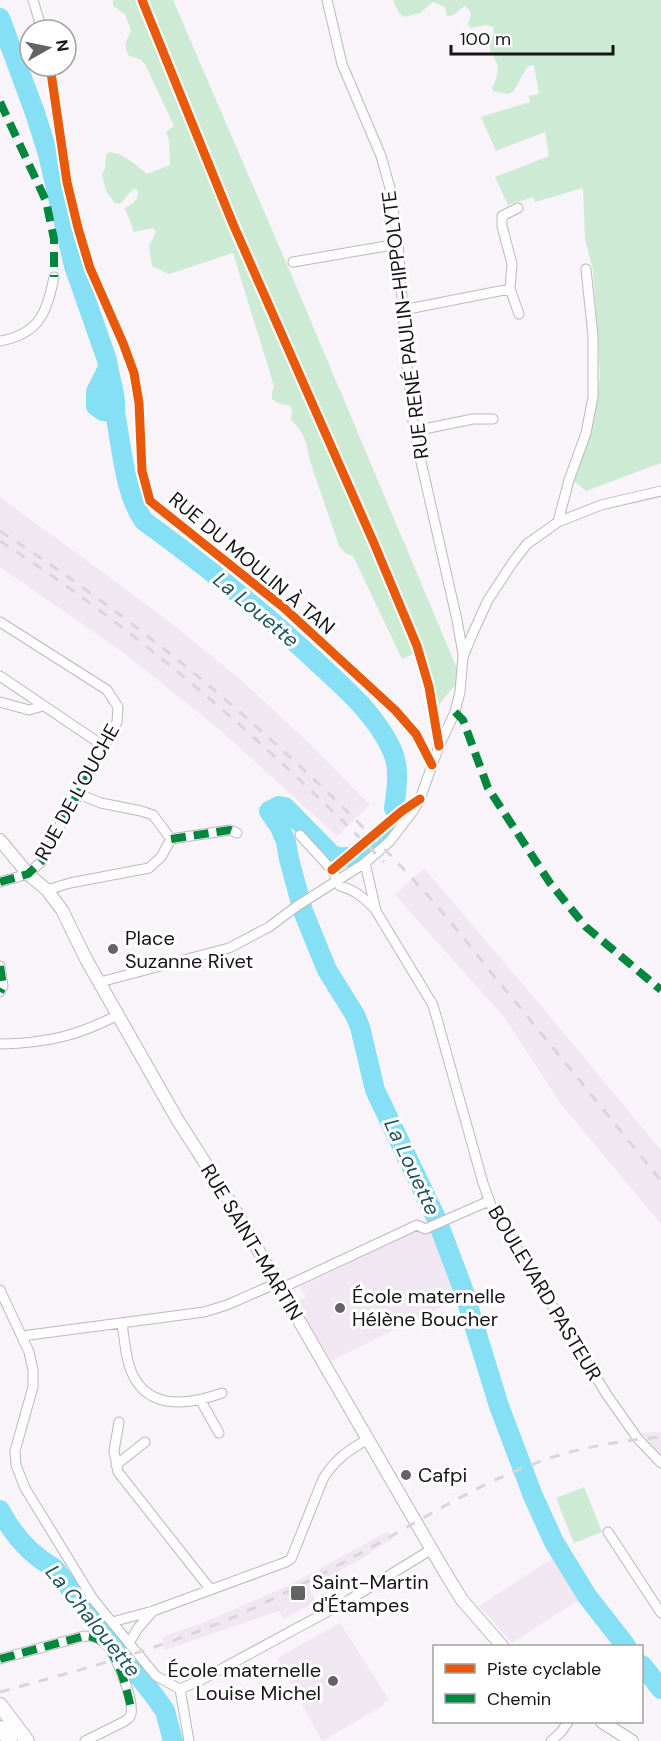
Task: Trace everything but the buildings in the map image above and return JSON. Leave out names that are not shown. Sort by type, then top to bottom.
[{"type":"main road","name":"RUE SAINT-MARTIN","points":[[0,840],[28,874],[47,890],[62,910],[177,1119],[231,1205],[462,1600],[500,1645]]},
{"type":"main road","points":[[0,1705],[27,1741]]},
{"type":"main road","points":[[604,1723],[632,1741]]},
{"type":"main road","points":[[0,1728],[10,1741]]},
{"type":"street","points":[[33,0],[38,18]]},
{"type":"street","name":"RUE RENÉ PAULIN-HIPPOLYTE","points":[[327,0],[342,64],[381,156],[390,188],[398,244],[406,366],[414,431],[457,620],[463,657]]},
{"type":"street","name":"RUE DU MOULIN À TAN","points":[[52,78],[67,182],[90,268],[134,373],[139,403],[142,471],[150,501],[283,607],[353,671],[416,734],[430,761]]},
{"type":"street","points":[[518,208],[502,216],[502,226],[512,264],[510,289],[519,315]]},
{"type":"street","points":[[293,262],[398,244]]},
{"type":"street","points":[[558,522],[568,480],[586,433],[593,397],[595,373],[593,336],[586,268]]},
{"type":"street","points":[[0,341],[22,336],[41,318],[54,277]]},
{"type":"street","points":[[403,310],[510,289]]},
{"type":"street","points":[[414,431],[473,419],[493,419]]},
{"type":"street","points":[[100,982],[229,948],[269,927],[365,863],[390,842],[414,811],[420,799],[430,761],[455,711],[460,692],[463,657],[488,600],[503,574],[527,544],[558,522],[601,505],[661,491]]},
{"type":"street","name":"RUE DE L'OUCHE","points":[[0,622],[107,690],[118,707],[117,722],[105,747],[60,825],[45,858],[28,874]]},
{"type":"street","points":[[0,676],[105,747]]},
{"type":"street","points":[[0,702],[29,710],[43,706]]},
{"type":"street","points":[[79,794],[101,803],[153,815],[171,839]]},
{"type":"street","points":[[171,839],[230,830],[237,833]]},
{"type":"street","name":"BOULEVARD PASTEUR","points":[[300,835],[332,870],[340,886],[361,895],[376,911],[434,1005],[489,1201],[607,1395],[638,1439],[661,1463]]},
{"type":"street","points":[[47,890],[70,882],[149,868],[161,857],[171,839]]},
{"type":"street","name":"BOULEVARD PASTEUR","points":[[365,863],[376,911]]},
{"type":"street","points":[[0,882],[28,874]]},
{"type":"street","points":[[0,966],[3,986],[0,992]]},
{"type":"street","points":[[0,1044],[64,1038],[93,1028],[118,1015]]},
{"type":"street","points":[[22,1336],[204,1312],[278,1286],[417,1225],[425,1229],[432,1227],[489,1201]]},
{"type":"street","points":[[0,1290],[22,1336],[33,1370],[33,1388],[15,1450],[16,1465],[25,1488],[93,1599],[156,1676],[168,1684],[180,1689],[201,1680],[339,1606],[432,1549]]},
{"type":"street","points":[[122,1323],[129,1366],[136,1381],[145,1391],[159,1400],[172,1402],[201,1401],[222,1394]]},
{"type":"street","points":[[201,1401],[219,1433]]},
{"type":"street","points":[[119,1422],[114,1451],[118,1473],[211,1590]]},
{"type":"street","points":[[112,1622],[153,1611],[286,1562],[291,1558],[326,1474],[338,1459],[368,1439]]},
{"type":"street","points":[[116,1465],[145,1442]]},
{"type":"street","points":[[608,1532],[661,1613]]},
{"type":"street","points":[[129,1643],[153,1611]]},
{"type":"street","points":[[0,1659],[84,1636],[93,1636],[106,1645],[123,1677],[132,1712],[125,1721],[85,1741]]},
{"type":"street","points":[[180,1689],[189,1741]]},
{"type":"street","points":[[551,1741],[567,1723]]},
{"type":"shaded area","points":[[0,497],[162,616],[241,680],[310,744],[370,805],[337,836],[220,730],[124,653],[0,567]]},
{"type":"shaded area","points":[[424,868],[661,1150],[661,1224],[561,1104],[504,1017],[395,895]]},
{"type":"shaded area","points":[[435,1227],[462,1297],[331,1361],[296,1302],[306,1297],[300,1287],[411,1233]]},
{"type":"shaded area","points":[[661,1432],[661,1454],[658,1454],[642,1433]]},
{"type":"shaded area","points":[[388,1531],[393,1539],[309,1588],[316,1601],[284,1619],[279,1611],[165,1650],[162,1637],[205,1622],[296,1582]]},
{"type":"shaded area","points":[[558,1555],[583,1597],[512,1643],[479,1606]]},
{"type":"shaded area","name":"École maternelle Louise Michel","points":[[340,1623],[389,1700],[322,1741],[277,1658]]},
{"type":"green space","points":[[113,0],[173,0],[461,678],[436,708],[434,684],[419,651],[402,659],[353,556],[345,553],[339,546],[309,458],[306,442],[291,420],[290,406],[272,399],[274,386],[233,253],[169,274],[152,266],[149,246],[156,232],[153,228],[134,232],[125,208],[134,202],[138,191],[134,188],[120,204],[115,203],[106,191],[102,175],[106,155],[110,152],[121,155],[147,174],[170,165],[169,140],[166,132],[174,126],[145,64],[140,59],[129,56],[127,52],[126,44],[131,31],[125,14],[113,6]]},
{"type":"green space","points":[[393,0],[661,0],[661,463],[586,491],[574,481],[595,417],[600,375],[593,270],[585,239],[583,188],[535,202],[533,197],[508,205],[495,177],[549,156],[545,132],[496,151],[481,117],[530,102],[529,96],[539,94],[534,65],[528,66],[513,92],[508,94],[493,91],[498,67],[490,48],[493,27],[487,25],[471,28],[468,24],[471,14],[466,6],[453,15],[447,16],[445,7],[433,2],[420,13],[404,17],[399,13]]},
{"type":"green space","points":[[584,1487],[602,1532],[574,1543],[556,1498]]},
{"type":"waterway","name":"La Louette","points":[[0,18],[48,154],[74,266],[107,360],[125,469],[137,510],[144,521],[213,573],[279,628],[361,704],[378,726],[395,757],[397,779],[394,808]]},
{"type":"waterway","name":"La Louette","points":[[107,370],[96,392],[96,406],[103,411],[115,413]]},
{"type":"waterway","name":"La Louette","points":[[384,832],[361,852],[340,857],[332,855],[285,807],[279,806],[269,811],[280,827],[286,842],[303,911],[327,970],[360,1027],[375,1090],[437,1220],[463,1289],[499,1406],[533,1496],[554,1542],[587,1596],[625,1645]]},
{"type":"waterway","name":"La Chalouette","points":[[0,1510],[22,1543],[54,1568],[156,1698],[165,1711],[173,1741]]},
{"type":"waterway","name":"La Louette","points":[[643,1666],[661,1689]]},
{"type":"railway","points":[[0,531],[56,568],[164,649],[267,736],[364,829],[445,915],[661,1181]]},
{"type":"railway","points":[[0,541],[103,613],[201,691],[248,732],[384,862]]},
{"type":"railway","points":[[0,1692],[131,1655],[227,1620],[310,1580],[497,1479],[540,1461],[587,1448],[661,1437]]},
{"type":"marked path","points":[[0,102],[46,201],[54,239],[54,277]]},
{"type":"marked path","points":[[455,712],[463,720],[488,788],[550,883],[586,927],[661,990]]},
{"type":"marked path","points":[[0,882],[28,874],[45,858],[60,825],[94,766]]},
{"type":"marked path","points":[[171,839],[230,830],[237,833]]},
{"type":"marked path","points":[[0,966],[3,986],[0,992]]},
{"type":"marked path","points":[[0,1659],[84,1636],[95,1638],[112,1653],[118,1664],[132,1712]]},
{"type":"cycle path","points":[[142,0],[233,224],[417,646],[429,687],[439,746]]},
{"type":"cycle path","points":[[52,78],[67,182],[78,228],[90,268],[134,373],[139,403],[142,471],[150,501],[283,607],[395,710],[416,734],[432,765]]},
{"type":"cycle path","points":[[332,870],[402,811],[420,799]]},
{"type":"place","name":"Place Suzanne Rivet","points":[[113,949]]},
{"type":"place","name":"École maternelle Hélène Boucher","points":[[340,1308]]},
{"type":"place","name":"Cafpi","points":[[406,1475]]},
{"type":"place","name":"Saint-Martin d'Étampes","points":[[298,1593]]},
{"type":"place","name":"École maternelle Louise Michel","points":[[333,1681]]}]
